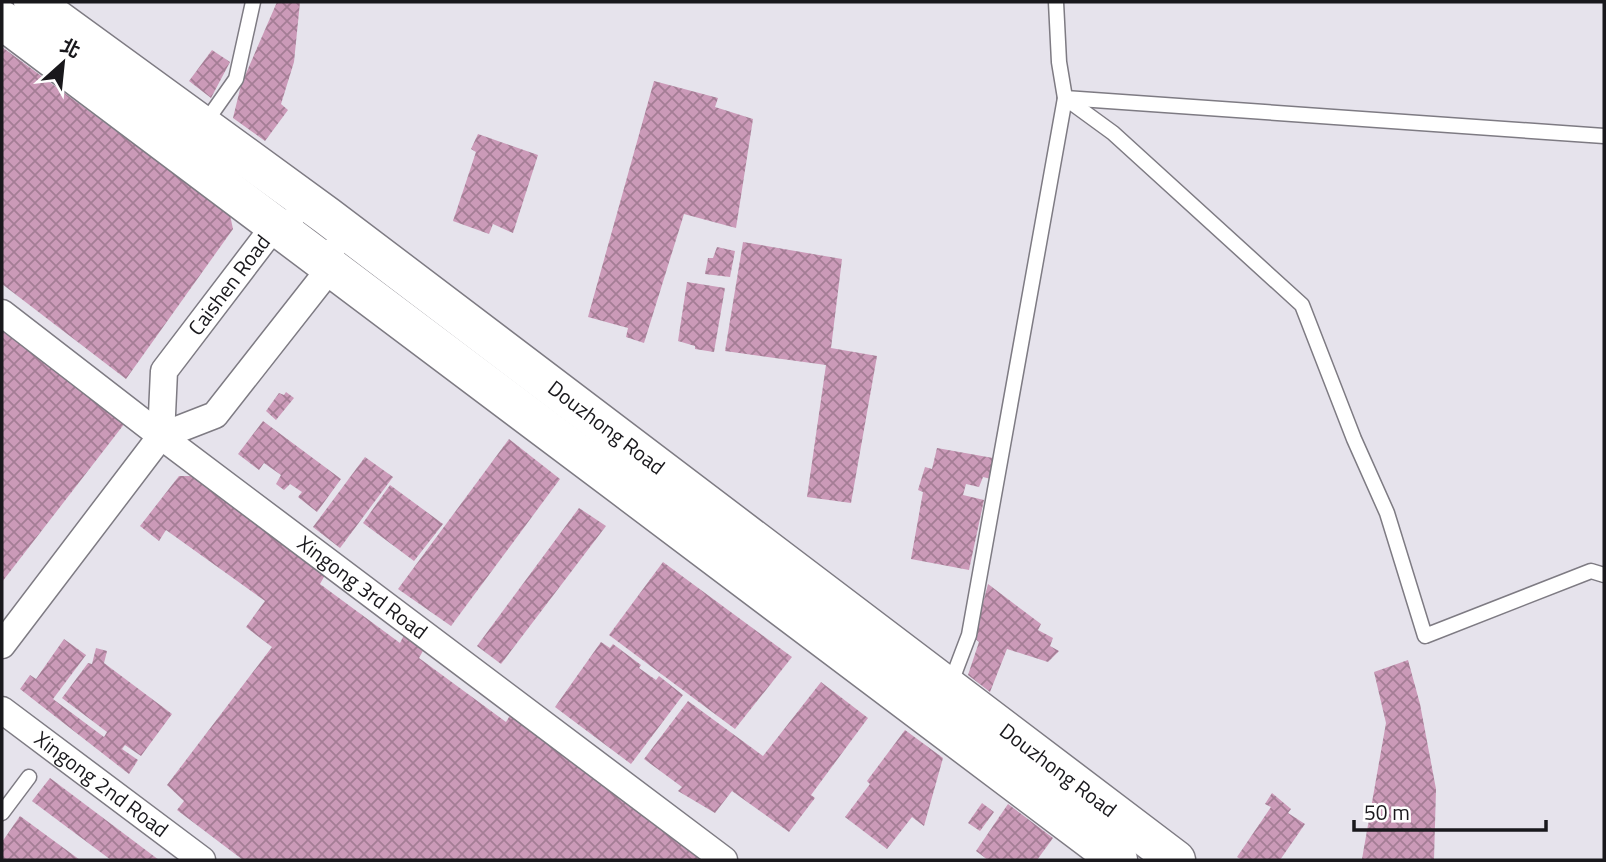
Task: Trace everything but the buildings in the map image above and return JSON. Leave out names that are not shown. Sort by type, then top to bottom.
[{"type":"main road","name":"Douzhong Road","points":[[33,2],[327,216],[761,545],[1118,860]]},
{"type":"main road","name":"Douzhong Road","points":[[2,20],[276,223],[738,575],[941,704],[1175,860]]},
{"type":"main road","points":[[738,575],[761,545]]},
{"type":"street","name":"Caishen Road","points":[[161,436],[164,371],[276,223],[327,216]]},
{"type":"street","points":[[2,645],[161,436],[215,415],[332,266],[327,216]]},
{"type":"street","name":"Xingong 3rd Road","points":[[2,313],[724,860]]},
{"type":"street","name":"Xingong 2nd Road","points":[[2,710],[202,860]]},
{"type":"lane","points":[[204,125],[236,79],[253,2]]},
{"type":"lane","points":[[941,704],[969,635],[1065,98],[1059,62],[1056,2]]},
{"type":"lane","points":[[1065,98],[1604,135]]},
{"type":"lane","points":[[1065,98],[1113,133],[1302,305],[1354,439],[1387,513],[1425,636],[1591,571],[1604,575]]},
{"type":"lane","points":[[2,813],[29,777]]}]
